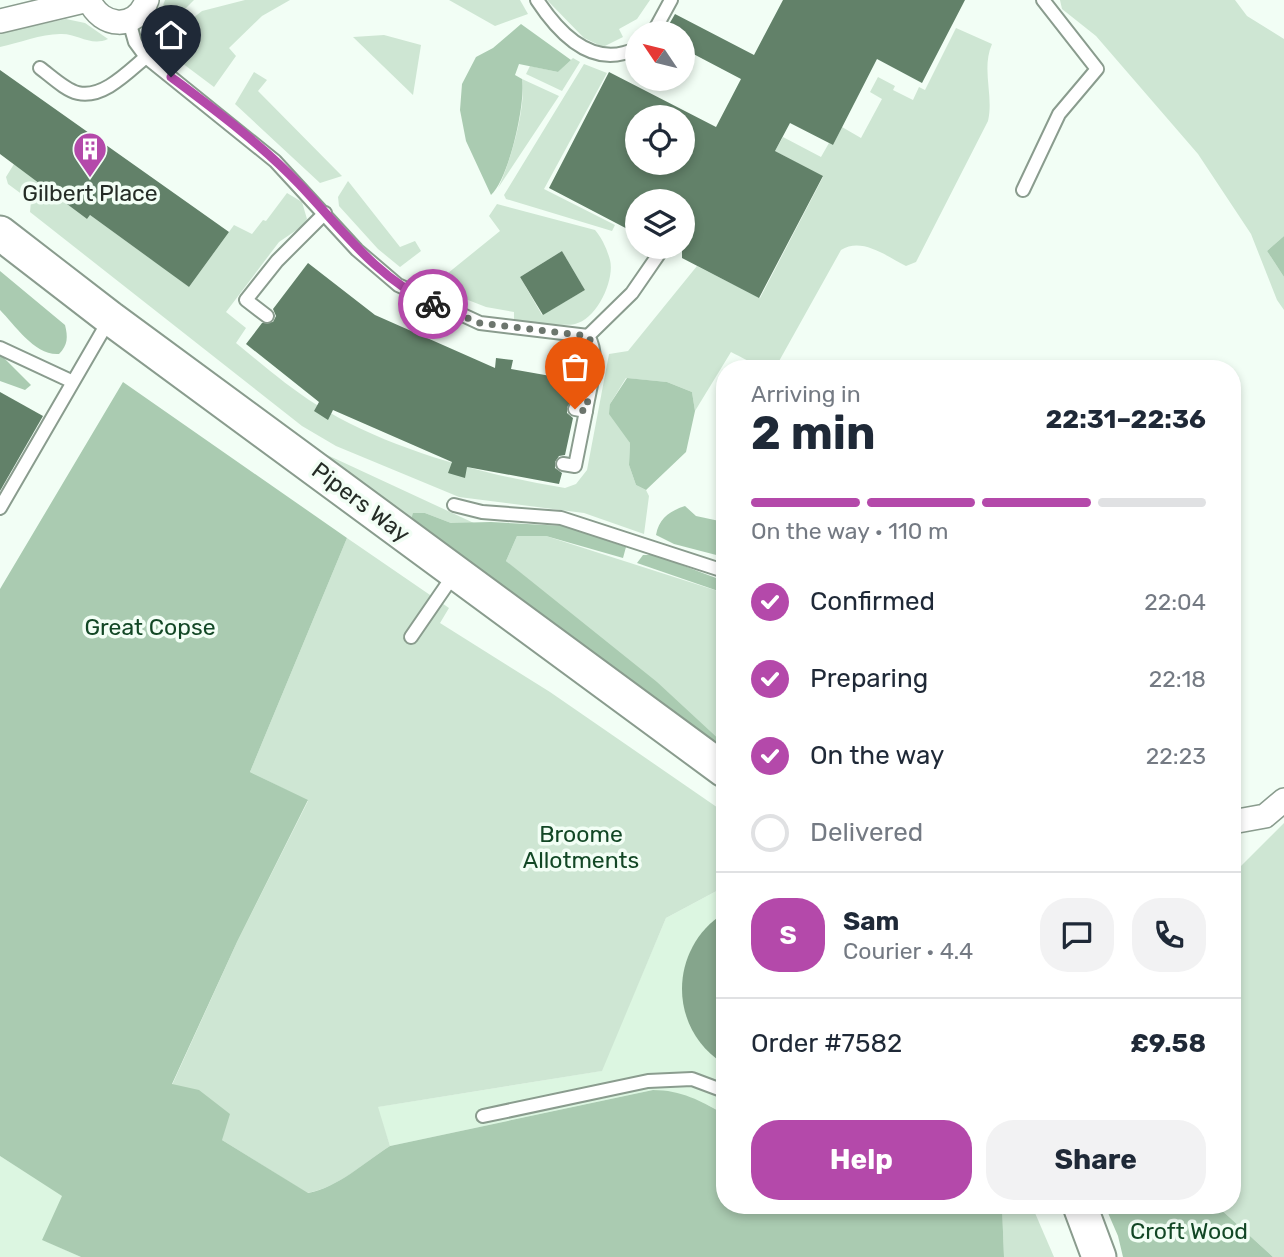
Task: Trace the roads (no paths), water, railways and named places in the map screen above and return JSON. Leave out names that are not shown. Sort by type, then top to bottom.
[{"type":"main road","name":"Pipers Way","points":[[0,233],[716,764]]},
{"type":"main road","points":[[1083,1214],[1099,1257]]},
{"type":"street","points":[[0,21],[88,0],[100,17],[119,23],[129,21],[143,10],[148,0]]},
{"type":"street","points":[[1241,820],[1265,816],[1284,800]]},
{"type":"lane","points":[[537,0],[566,35],[589,51],[607,57],[625,54]]},
{"type":"lane","points":[[660,21],[671,0]]},
{"type":"lane","points":[[1023,191],[1059,114],[1097,69],[1043,0]]},
{"type":"lane","points":[[129,21],[135,42],[146,57],[268,155],[377,270],[424,300],[480,323],[588,336]]},
{"type":"lane","points":[[40,68],[71,90],[90,93],[109,86],[146,57]]},
{"type":"lane","points":[[267,316],[246,300],[277,261],[325,214]]},
{"type":"lane","points":[[588,336],[632,293],[655,259]]},
{"type":"lane","points":[[0,508],[110,317]]},
{"type":"lane","points":[[564,464],[575,466],[580,410],[594,363],[592,343],[588,336]]},
{"type":"lane","points":[[0,348],[71,381]]},
{"type":"lane","points":[[454,505],[482,512],[561,518],[716,568]]},
{"type":"lane","points":[[411,637],[455,572]]},
{"type":"lane","points":[[484,1116],[660,1080],[692,1079],[716,1088]]},
{"type":"place","name":"Gilbert Place","points":[[90,179]]},
{"type":"park label","name":"Great Copse","points":[[150,627]]},
{"type":"park label","name":"Broome Allotments","points":[[581,847]]},
{"type":"park label","name":"Croft Wood","points":[[1189,1231]]}]
